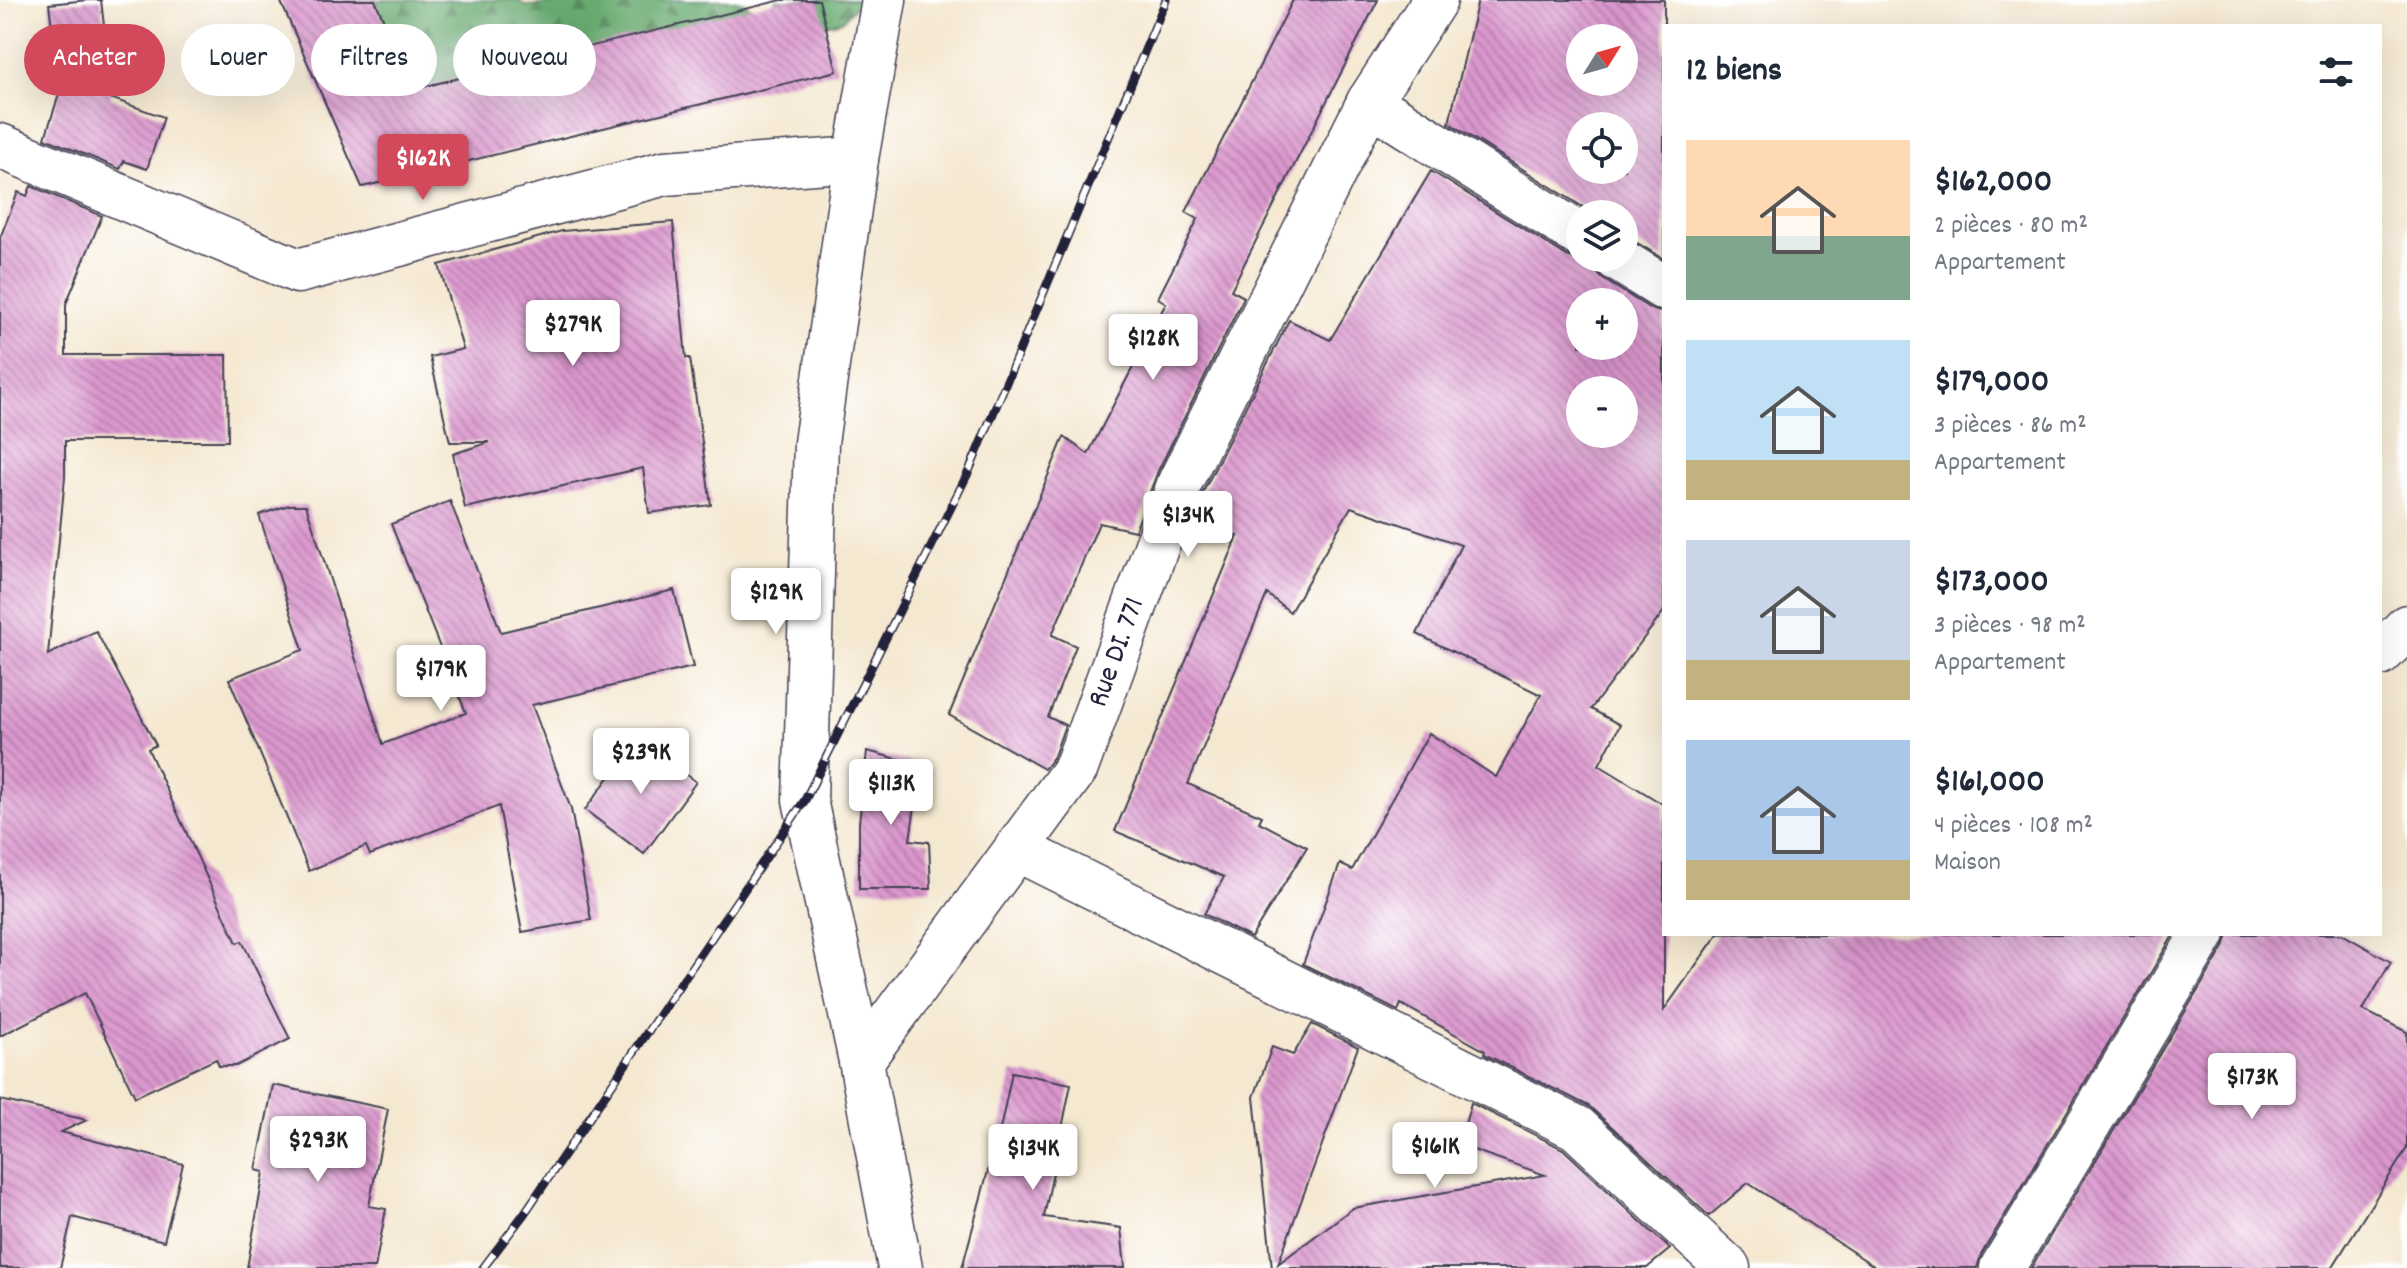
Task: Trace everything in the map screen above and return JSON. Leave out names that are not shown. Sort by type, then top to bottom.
[{"type":"street","points":[[884,0],[856,159],[816,443],[805,800],[861,1061],[900,1268]]},
{"type":"street","name":"Rue DI. 771","points":[[861,1061],[1076,768],[1180,482],[1369,102],[1435,0]]},
{"type":"street","points":[[1369,102],[1566,226]]},
{"type":"street","points":[[0,146],[298,271],[665,173],[856,159]]},
{"type":"street","points":[[1638,272],[1662,287]]},
{"type":"street","points":[[2382,652],[2407,627]]},
{"type":"street","points":[[1017,849],[1577,1128],[1728,1268]]},
{"type":"street","points":[[2002,1268],[2202,936]]},
{"type":"green space","points":[[345,0],[518,0],[526,6],[599,0],[738,0],[770,19],[776,0],[861,0],[842,21],[809,29],[596,58],[596,24],[453,24],[453,96],[496,96],[496,104],[430,151],[399,96],[437,96],[437,24],[359,24]]},
{"type":"building","points":[[101,0],[104,24],[52,24],[49,4]]},
{"type":"building","points":[[280,0],[375,0],[386,24],[311,24],[311,71],[295,34],[295,24],[291,24]]},
{"type":"building","points":[[782,0],[819,0],[837,71],[362,187],[322,96],[437,96],[437,83],[453,80],[453,96],[596,96],[596,45]]},
{"type":"building","points":[[1293,0],[1378,0],[1231,290],[1244,297],[1158,471],[1135,531],[1099,523],[1052,635],[1076,646],[1048,717],[1065,725],[1054,756],[1044,769],[949,715],[1064,437],[1088,454],[1166,303],[1158,298],[1198,219],[1186,212]]},
{"type":"building","points":[[1478,0],[1664,0],[1662,258],[1638,243],[1638,200],[1572,200],[1449,123]]},
{"type":"building","points":[[58,96],[111,96],[164,117],[147,169],[124,161],[120,169],[45,138]]},
{"type":"building","points":[[1431,171],[1566,255],[1566,272],[1596,272],[1617,288],[1566,288],[1566,360],[1638,360],[1638,301],[1662,312],[1662,614],[1591,709],[1620,725],[1599,765],[1662,804],[1664,1010],[1717,936],[2173,936],[1981,1255],[1977,1268],[1877,1268],[1748,1183],[1709,1216],[1589,1106],[1484,1054],[1485,1051],[1401,1004],[1398,1011],[1303,964],[1340,864],[1352,870],[1429,733],[1496,777],[1541,695],[1417,634],[1461,545],[1351,507],[1290,612],[1267,594],[1188,784],[1262,816],[1259,822],[1307,847],[1251,938],[1204,914],[1224,877],[1115,831],[1238,536],[1194,516],[1289,320],[1330,340]]},
{"type":"building","points":[[31,186],[102,216],[66,304],[66,355],[227,355],[228,441],[65,441],[65,477],[48,655],[96,631],[156,745],[148,749],[237,943],[242,941],[290,1039],[236,1066],[219,1066],[216,1059],[135,1097],[85,993],[0,1036],[0,238],[18,192],[27,196]]},
{"type":"building","points":[[673,222],[686,358],[690,358],[711,505],[649,513],[643,468],[465,508],[453,454],[490,442],[450,442],[430,357],[463,349],[439,265],[562,231]]},
{"type":"building","points":[[450,501],[501,632],[674,590],[693,667],[532,705],[571,809],[591,920],[522,932],[499,806],[370,855],[366,846],[309,871],[229,679],[303,650],[259,515],[289,505],[306,505],[383,744],[466,713],[391,524]]},
{"type":"building","points":[[637,739],[696,782],[644,854],[585,810]]},
{"type":"building","points":[[867,751],[921,765],[910,840],[929,842],[931,889],[859,889],[859,823]]},
{"type":"building","points":[[2227,936],[2346,936],[2391,962],[2363,1010],[2407,1032],[2407,1148],[2332,1268],[2031,1268],[2224,947]]},
{"type":"building","points":[[1312,1024],[1358,1047],[1278,1264],[1353,1208],[1545,1175],[1459,1145],[1471,1103],[1563,1149],[1670,1249],[1647,1268],[1272,1268],[1254,1097],[1272,1047],[1293,1055]]},
{"type":"building","points":[[1012,1072],[1071,1084],[1044,1217],[1121,1228],[1125,1268],[962,1268],[989,1167],[992,1168]]},
{"type":"building","points":[[273,1085],[388,1109],[369,1206],[386,1209],[375,1268],[247,1268],[264,1172],[256,1170]]},
{"type":"building","points":[[0,1100],[87,1120],[61,1132],[183,1164],[164,1241],[72,1217],[60,1268],[0,1268]]},
{"type":"railway","points":[[483,1268],[524,1214],[805,800],[969,471],[1166,0]]}]
